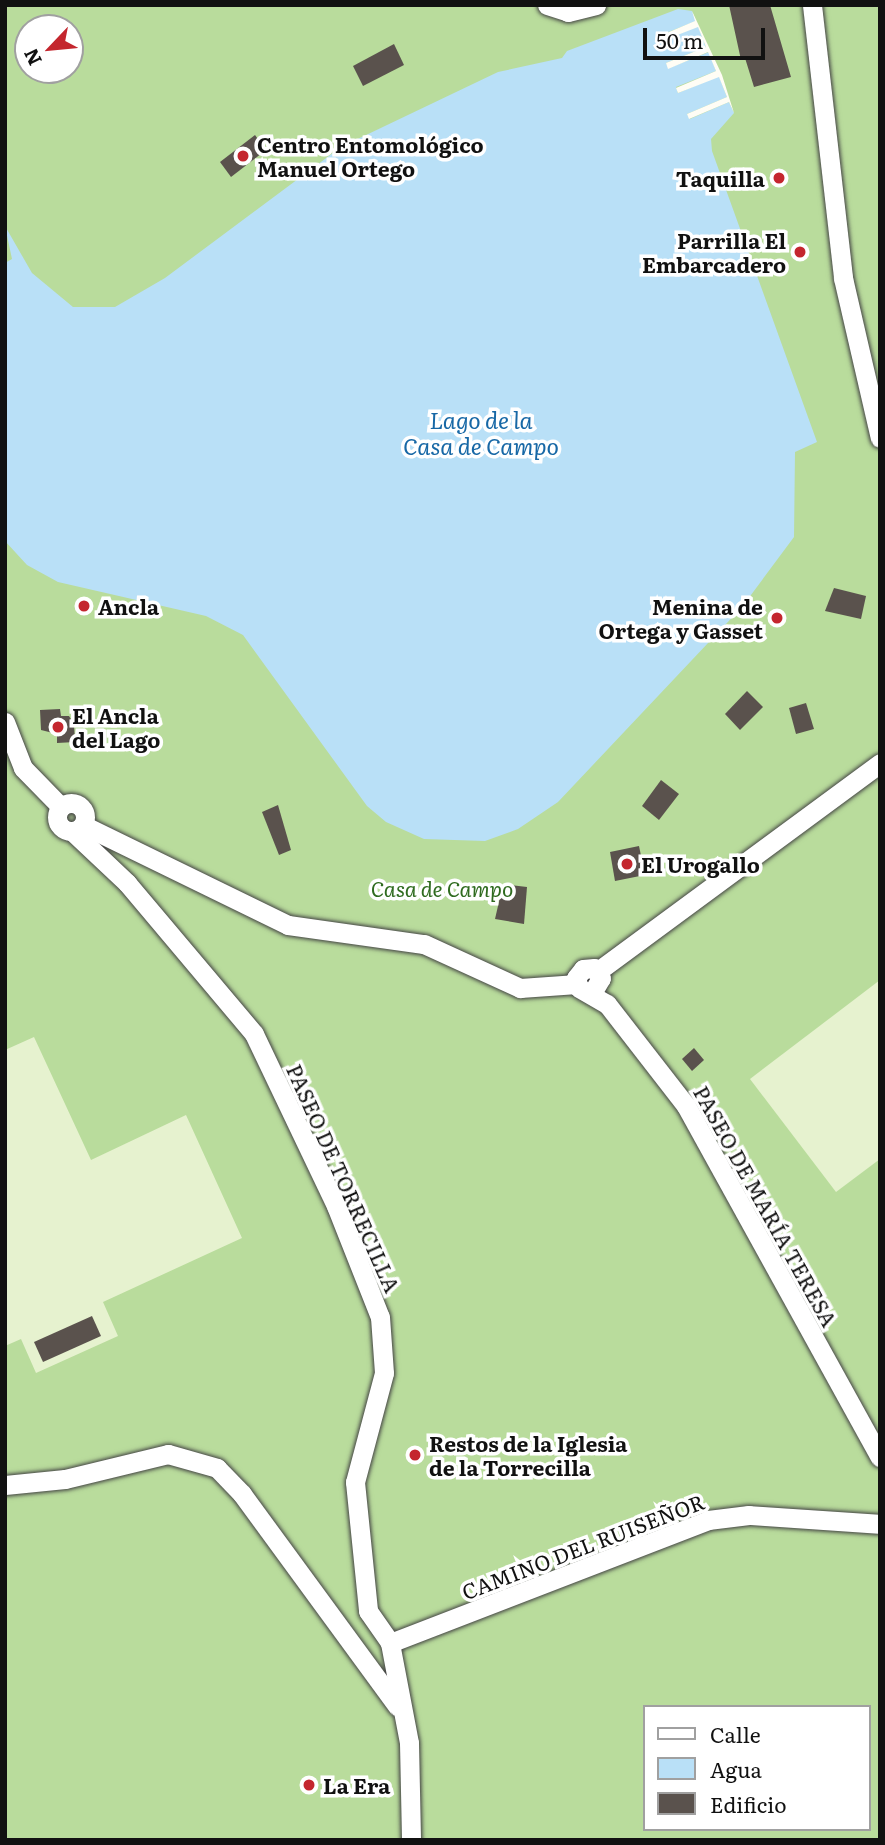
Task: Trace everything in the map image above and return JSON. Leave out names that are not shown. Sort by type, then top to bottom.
[{"type":"street","points":[[547,5],[568,12],[596,5]]},
{"type":"street","points":[[812,5],[842,278],[880,438]]},
{"type":"street","name":"PASEO DE TORRECILLA","points":[[5,722],[23,768],[61,807],[59,823],[77,828],[254,1034],[363,1271],[386,1352],[355,1482],[368,1611]]},
{"type":"street","points":[[77,828],[288,925],[424,944],[520,988],[585,988],[601,985],[598,971],[880,762]]},
{"type":"street","name":"PASEO DE MARÍA TERESA","points":[[585,988],[607,1004],[686,1106],[880,1457]]},
{"type":"street","points":[[5,1485],[65,1479],[145,1457],[183,1455],[202,1460],[242,1494],[331,1613],[401,1713]]},
{"type":"street","name":"CAMINO DEL RUISEÑOR","points":[[390,1643],[708,1520],[750,1515],[880,1524]]},
{"type":"street","points":[[331,1613],[368,1611],[390,1643],[412,1763],[411,1840]]},
{"type":"green space","name":"Casa de Campo","points":[[5,5],[880,5],[880,1840],[5,1840]]},
{"type":"green space","points":[[880,980],[880,1159],[836,1192],[750,1079]]},
{"type":"green space","points":[[34,1037],[91,1160],[186,1115],[242,1238],[103,1302],[118,1336],[36,1373],[21,1339],[5,1346],[5,1050]]},
{"type":"water","name":"Lago de la Casa de Campo","points":[[678,9],[692,11],[696,21],[656,37],[658,43],[698,26],[706,47],[666,63],[669,68],[709,52],[716,71],[676,87],[678,93],[719,76],[727,97],[687,114],[690,119],[729,102],[734,113],[711,139],[712,151],[817,442],[795,452],[794,537],[742,607],[558,802],[518,829],[485,841],[424,839],[386,822],[367,806],[243,635],[206,616],[58,582],[27,565],[5,541],[5,263],[12,259],[5,226],[32,273],[73,307],[115,307],[165,278],[341,147],[498,72],[562,58],[567,51]]},
{"type":"pier","points":[[692,11],[722,75],[734,113],[729,102],[689,119],[687,114],[727,97],[719,77],[678,93],[676,88],[716,71],[708,52],[668,69],[666,63],[706,47],[698,27],[657,43],[655,38],[695,21]]},
{"type":"building","points":[[729,5],[770,5],[791,77],[754,87],[745,58],[741,60]]},
{"type":"building","points":[[394,44],[404,65],[363,86],[353,66]]},
{"type":"building","name":"Centro Entomológico Manuel Ortego","points":[[255,135],[266,150],[231,177],[220,162]]},
{"type":"building","points":[[834,588],[866,596],[861,619],[825,611]]},
{"type":"building","points":[[747,691],[763,707],[740,730],[725,714]]},
{"type":"building","points":[[806,703],[814,729],[796,734],[789,708]]},
{"type":"building","name":"El Ancla del Lago","points":[[60,709],[61,716],[69,716],[74,724],[75,742],[57,743],[57,734],[41,730],[40,710]]},
{"type":"building","points":[[661,780],[679,794],[659,820],[642,806]]},
{"type":"building","points":[[278,805],[291,850],[279,855],[262,812]]},
{"type":"building","name":"El Urogallo","points":[[639,846],[645,875],[615,881],[610,852]]},
{"type":"building","points":[[503,884],[527,887],[524,924],[495,919]]},
{"type":"building","points":[[694,1048],[704,1060],[692,1071],[682,1059]]},
{"type":"building","points":[[92,1316],[101,1336],[43,1362],[34,1342]]},
{"type":"place","name":"Centro Entomológico Manuel Ortego","points":[[243,156]]},
{"type":"place","name":"Taquilla","points":[[779,178]]},
{"type":"place","name":"Parrilla El Embarcadero","points":[[800,252]]},
{"type":"place","name":"Ancla","points":[[84,606]]},
{"type":"place","name":"Menina de Ortega y Gasset","points":[[777,618]]},
{"type":"place","name":"El Ancla del Lago","points":[[58,727]]},
{"type":"place","name":"El Urogallo","points":[[627,864]]},
{"type":"place","name":"Restos de la Iglesia de la Torrecilla","points":[[415,1455]]},
{"type":"place","name":"La Era","points":[[309,1785]]}]
